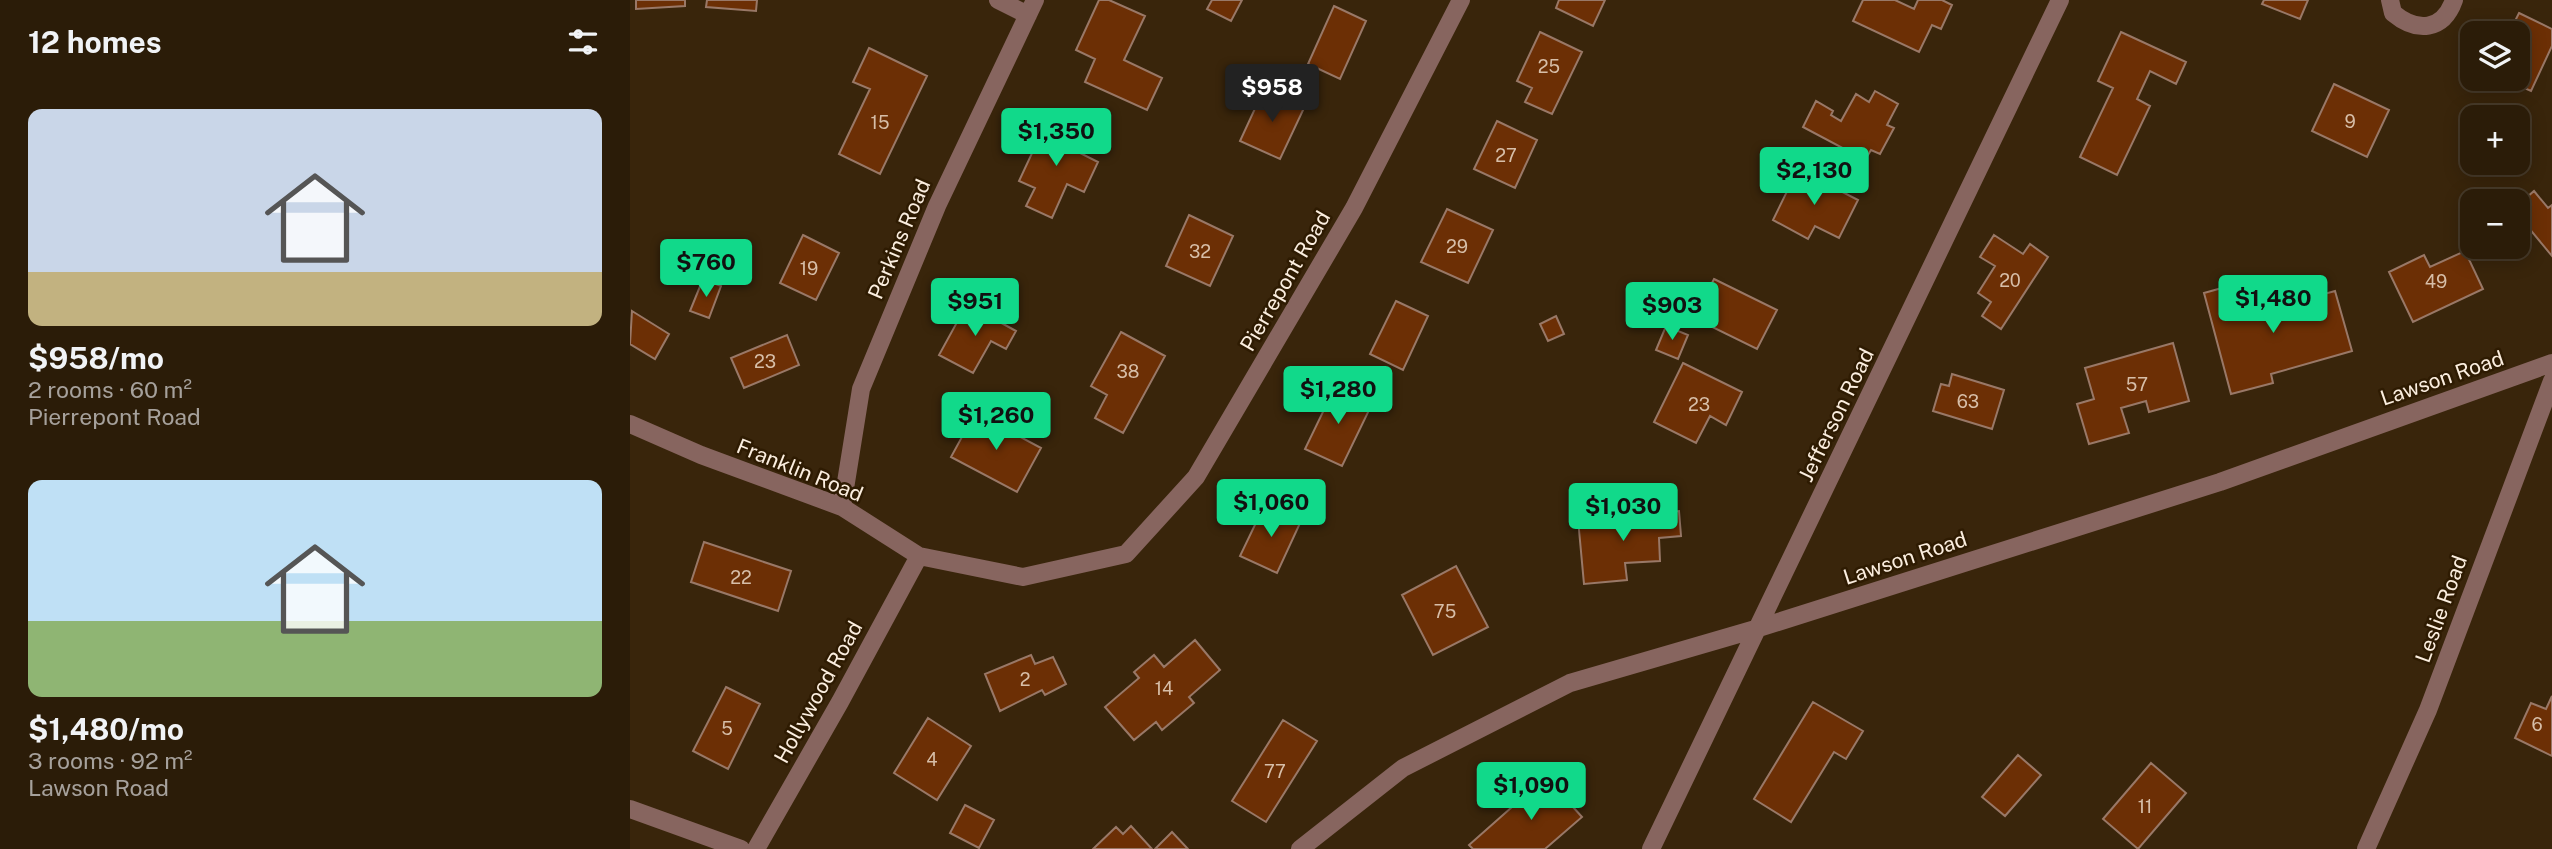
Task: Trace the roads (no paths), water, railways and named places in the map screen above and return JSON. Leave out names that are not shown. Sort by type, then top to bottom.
[{"type":"street","points":[[998,0],[1032,7]]},
{"type":"street","name":"Pierrepont Road","points":[[1113,557],[1126,554],[1196,477],[1354,208],[1461,0]]},
{"type":"street","name":"Jefferson Road","points":[[1651,849],[2060,0]]},
{"type":"street","points":[[2390,0],[2393,13],[2403,21],[2427,26],[2440,23],[2450,12],[2454,0]]},
{"type":"street","name":"Perkins Road","points":[[842,507],[861,389],[937,206],[1032,7]]},
{"type":"street","name":"Lawson Road","points":[[1300,849],[1403,768],[1570,682],[1759,628],[2220,482],[2552,363]]},
{"type":"street","name":"Leslie Road","points":[[2366,849],[2428,710],[2552,381]]},
{"type":"street","name":"Franklin Road","points":[[630,424],[701,455],[842,507],[919,556],[1023,576],[1113,557]]},
{"type":"street","name":"Hollywood Road","points":[[756,849],[919,556]]},
{"type":"street","points":[[630,809],[741,849]]}]
